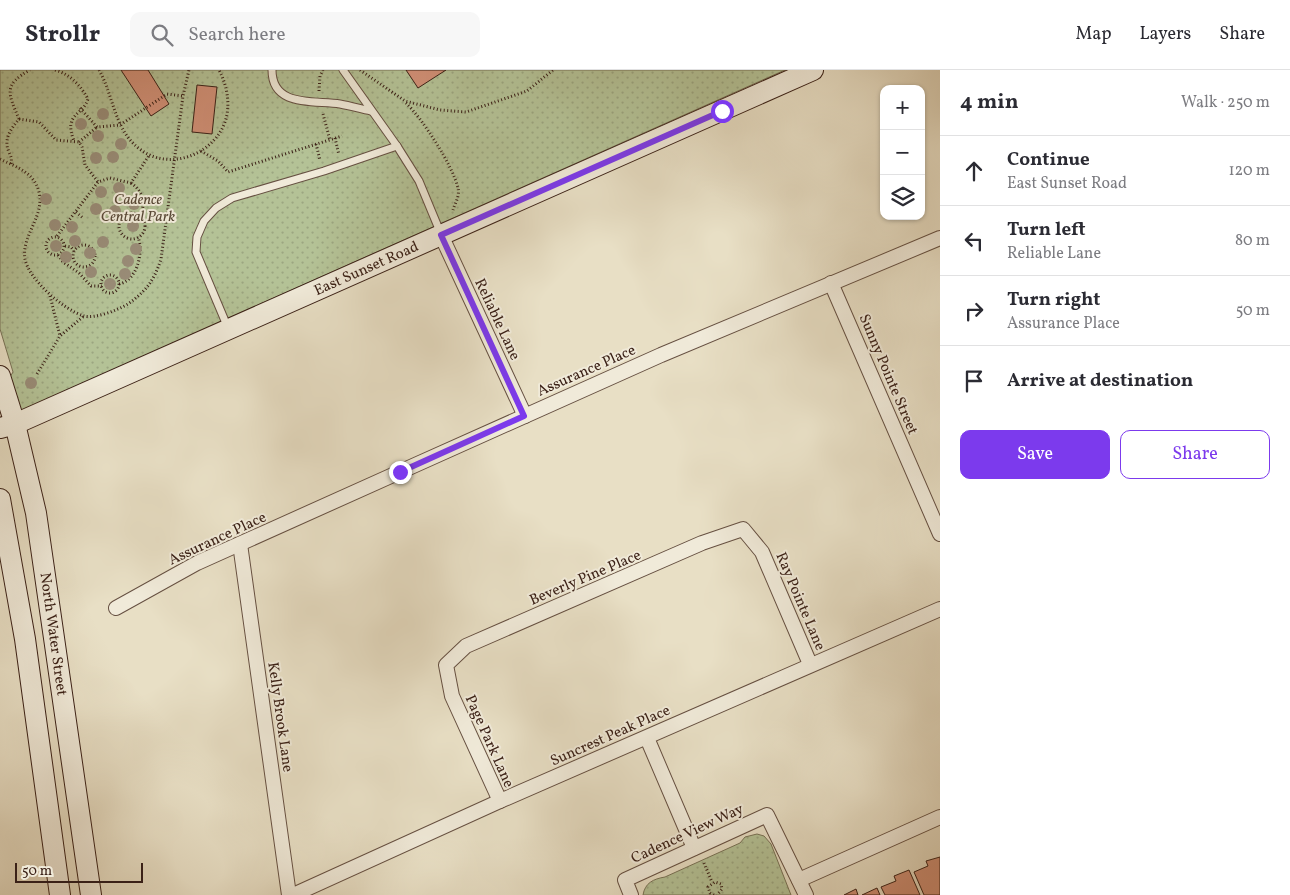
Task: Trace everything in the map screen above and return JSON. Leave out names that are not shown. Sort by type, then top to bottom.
[{"type":"main road","name":"East Sunset Road","points":[[8,426],[813,70]]},
{"type":"main road","name":"North Water Street","points":[[0,376],[8,426],[36,513],[90,895]]},
{"type":"main road","name":"North Water Street","points":[[0,499],[25,639],[60,895]]},
{"type":"street","name":"Reliable Lane","points":[[441,235],[524,416]]},
{"type":"street","name":"Assurance Place","points":[[116,608],[197,563],[524,416],[661,355],[940,238]]},
{"type":"street","name":"Sunny Pointe Street","points":[[831,283],[940,534]]},
{"type":"street","name":"Ray Pointe Lane","points":[[743,529],[762,552],[810,664]]},
{"type":"street","name":"Beverly Pine Place","points":[[446,665],[466,646],[702,543],[743,529]]},
{"type":"street","name":"Kelly Brook Lane","points":[[240,544],[289,895]]},
{"type":"street","name":"Suncrest Peak Place","points":[[294,895],[500,800],[940,609]]},
{"type":"street","name":"Page Park Lane","points":[[446,665],[452,696],[500,800]]},
{"type":"street","points":[[646,738],[694,848]]},
{"type":"street","name":"Cadence View Way","points":[[631,895],[625,880],[767,815],[806,895]]},
{"type":"street","points":[[798,880],[940,817]]},
{"type":"lane","points":[[272,70],[277,88],[287,97],[300,102],[341,104],[371,111]]},
{"type":"lane","points":[[343,70],[397,146],[419,181],[441,235]]},
{"type":"lane","points":[[228,329],[196,252],[197,237],[204,221],[216,208],[232,198],[324,171],[397,146]]},
{"type":"path","points":[[19,119],[12,105],[9,90],[15,79],[30,70]]},
{"type":"path","points":[[55,70],[69,77],[84,91],[88,102],[80,108],[70,125],[74,141]]},
{"type":"path","points":[[99,70],[120,125],[130,140],[141,150],[157,158],[176,160],[201,151],[218,136],[225,122],[228,95],[219,70]]},
{"type":"path","points":[[0,159],[26,172],[35,182],[40,194],[38,216],[25,247],[25,259],[30,272],[50,296],[84,316],[97,315],[124,306],[141,295],[151,285],[161,259],[176,160],[183,96],[189,70]]},
{"type":"path","points":[[319,91],[320,76],[323,70]]},
{"type":"path","points":[[360,70],[405,101],[423,123],[456,183],[459,195],[452,211]]},
{"type":"path","points":[[405,101],[440,110],[466,112],[528,91],[553,70]]},
{"type":"path","points":[[79,142],[98,127],[120,125],[167,94],[183,96]]},
{"type":"path","points":[[80,108],[98,127]]},
{"type":"path","points":[[322,112],[330,140]]},
{"type":"path","points":[[19,119],[39,122],[56,140],[79,142],[82,147],[85,165],[98,182]]},
{"type":"path","points":[[11,164],[12,160],[6,142],[11,128],[19,119]]},
{"type":"path","points":[[201,151],[222,164],[228,172],[342,136]]},
{"type":"path","points":[[316,144],[324,171]]},
{"type":"path","points":[[131,183],[150,154]]},
{"type":"path","points":[[102,286],[91,286],[74,269],[66,265],[58,255],[50,254],[46,246],[50,238],[57,236],[98,182],[117,179],[131,183],[142,196],[143,207],[140,216]]},
{"type":"path","points":[[75,212],[83,218]]},
{"type":"path","points":[[133,213],[140,216],[144,224],[142,233],[132,239],[124,236],[119,226],[124,215],[133,213]]},
{"type":"path","points":[[57,236],[63,240],[65,246],[58,255]]},
{"type":"path","points":[[119,284],[116,277],[110,275],[102,280],[102,286],[107,293],[113,293],[119,284],[130,280],[135,271],[141,247],[138,237]]},
{"type":"path","points":[[74,251],[90,245],[96,254],[96,258],[89,263],[81,266],[77,265]]},
{"type":"path","points":[[65,246],[71,247],[74,251]]},
{"type":"path","points":[[74,251],[72,258],[77,265]]},
{"type":"path","points":[[74,269],[77,265]]},
{"type":"path","points":[[50,296],[60,336]]},
{"type":"path","points":[[37,374],[60,336],[84,316]]},
{"type":"path","points":[[704,863],[712,882]]},
{"type":"path","points":[[712,882],[721,884],[722,891],[717,895],[708,889],[712,882]]},
{"type":"green space","name":"Cadence Central Park","points":[[0,70],[785,70],[18,412],[8,380],[13,372],[0,329]]},
{"type":"green space","points":[[757,834],[764,836],[771,844],[791,895],[643,895],[646,887],[653,880],[665,877],[740,843],[745,837]]},
{"type":"building","points":[[121,70],[148,70],[169,104],[151,116]]},
{"type":"building","points":[[406,70],[446,70],[418,88]]},
{"type":"building","points":[[197,85],[217,87],[212,134],[192,132]]},
{"type":"building","points":[[940,857],[940,895],[924,895],[914,872],[928,866],[926,861]]},
{"type":"building","points":[[909,870],[920,895],[885,895],[881,887],[896,881],[894,876]]},
{"type":"building","points":[[877,888],[880,895],[862,895]]},
{"type":"building","points":[[856,889],[858,895],[844,895]]},
{"type":"route","points":[[400,472],[524,416],[441,235],[722,111]]}]
